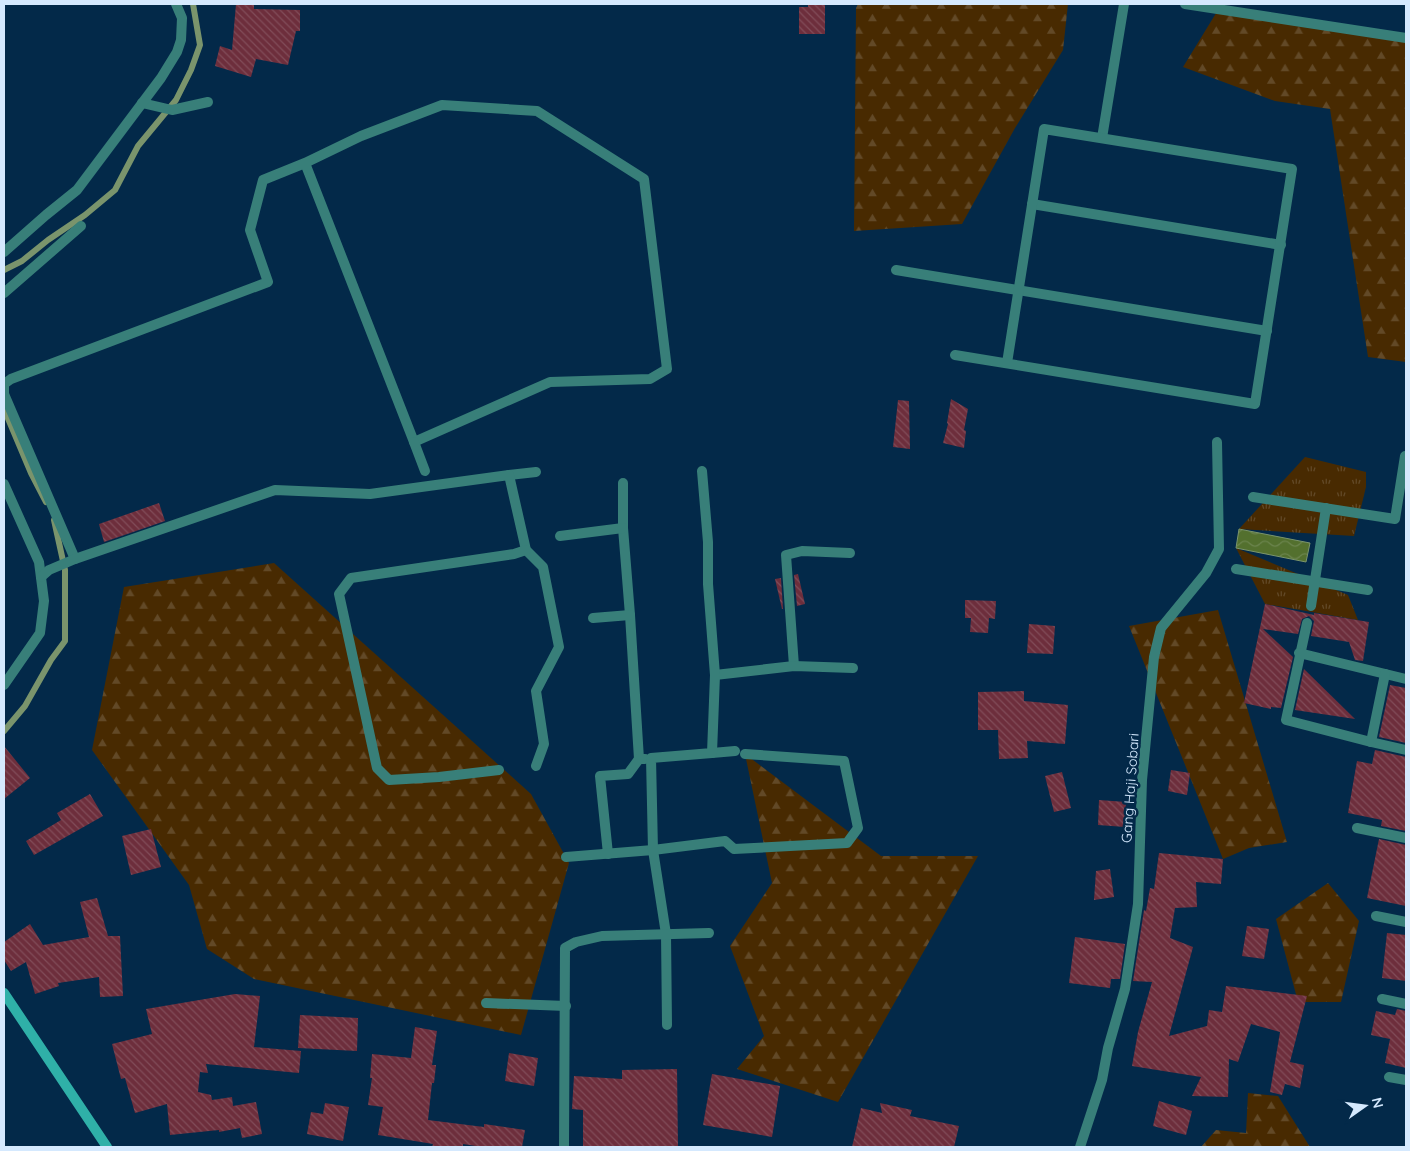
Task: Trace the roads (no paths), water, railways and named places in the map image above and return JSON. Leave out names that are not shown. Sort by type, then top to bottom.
[{"type":"main road","points":[[4,993],[107,1147]]},
{"type":"street","points":[[4,252],[77,190],[142,103],[177,52],[181,40],[182,18],[176,4]]},
{"type":"street","points":[[1102,138],[1124,4]]},
{"type":"street","points":[[1185,4],[1406,38]]},
{"type":"street","points":[[142,103],[172,110],[208,102]]},
{"type":"street","points":[[75,559],[4,394],[4,385],[11,379],[268,282],[250,230],[263,180],[305,163],[361,136],[442,105],[537,111],[644,179],[667,369],[650,379],[550,382],[414,442]]},
{"type":"street","points":[[955,355],[1255,404],[1292,169],[1044,129],[1007,363]]},
{"type":"street","points":[[305,163],[425,471]]},
{"type":"street","points":[[1032,204],[1280,245]]},
{"type":"street","points":[[4,293],[81,226]]},
{"type":"street","points":[[896,270],[1267,331]]},
{"type":"street","name":"Gang Haji Sobari","points":[[1080,1147],[1102,1080],[1108,1048],[1125,989],[1138,904],[1142,780],[1154,657],[1161,628],[1206,573],[1218,549],[1217,442]]},
{"type":"street","points":[[1253,496],[1395,519],[1406,452]]},
{"type":"street","points":[[702,471],[715,675],[712,753]]},
{"type":"street","points":[[45,574],[75,559],[275,490],[370,494],[536,472]]},
{"type":"street","points":[[509,476],[526,550],[543,567],[559,647],[536,691],[544,744],[536,766]]},
{"type":"street","points":[[608,854],[600,776],[628,774],[639,760],[623,528],[623,483]]},
{"type":"street","points":[[4,484],[45,574],[40,633],[4,685]]},
{"type":"street","points":[[1310,606],[1326,508]]},
{"type":"street","points":[[560,536],[623,528]]},
{"type":"street","points":[[498,770],[439,777],[389,780],[377,768],[339,594],[351,578],[514,554],[526,550]]},
{"type":"street","points":[[794,666],[786,555],[802,551],[850,553]]},
{"type":"street","points":[[1236,569],[1368,590]]},
{"type":"street","points":[[593,618],[630,615]]},
{"type":"street","points":[[1307,623],[1286,720],[1406,750]]},
{"type":"street","points":[[1299,654],[1406,679]]},
{"type":"street","points":[[715,675],[794,666],[853,668]]},
{"type":"street","points":[[1371,742],[1385,674]]},
{"type":"street","points":[[639,760],[735,751]]},
{"type":"street","points":[[566,857],[653,850],[725,841],[734,849],[847,843],[858,828],[844,761],[746,754]]},
{"type":"street","points":[[651,758],[653,850],[666,934],[667,1025]]},
{"type":"street","points":[[1357,828],[1406,838]]},
{"type":"street","points":[[1376,916],[1406,922]]},
{"type":"street","points":[[564,1147],[565,948],[576,942],[602,936],[709,933]]},
{"type":"street","points":[[1382,998],[1406,1004]]},
{"type":"street","points":[[486,1003],[566,1006]]},
{"type":"street","points":[[1389,1076],[1406,1080]]},
{"type":"water","points":[[1239,529],[1310,543],[1306,562],[1236,548]]},
{"type":"waterway","points":[[4,270],[22,261],[48,240],[85,215],[115,190],[138,146],[176,100],[191,70],[200,45],[193,4]]},
{"type":"waterway","points":[[4,409],[31,473],[46,502]]},
{"type":"waterway","points":[[4,731],[25,706],[51,660],[65,641],[65,570],[54,520]]}]
